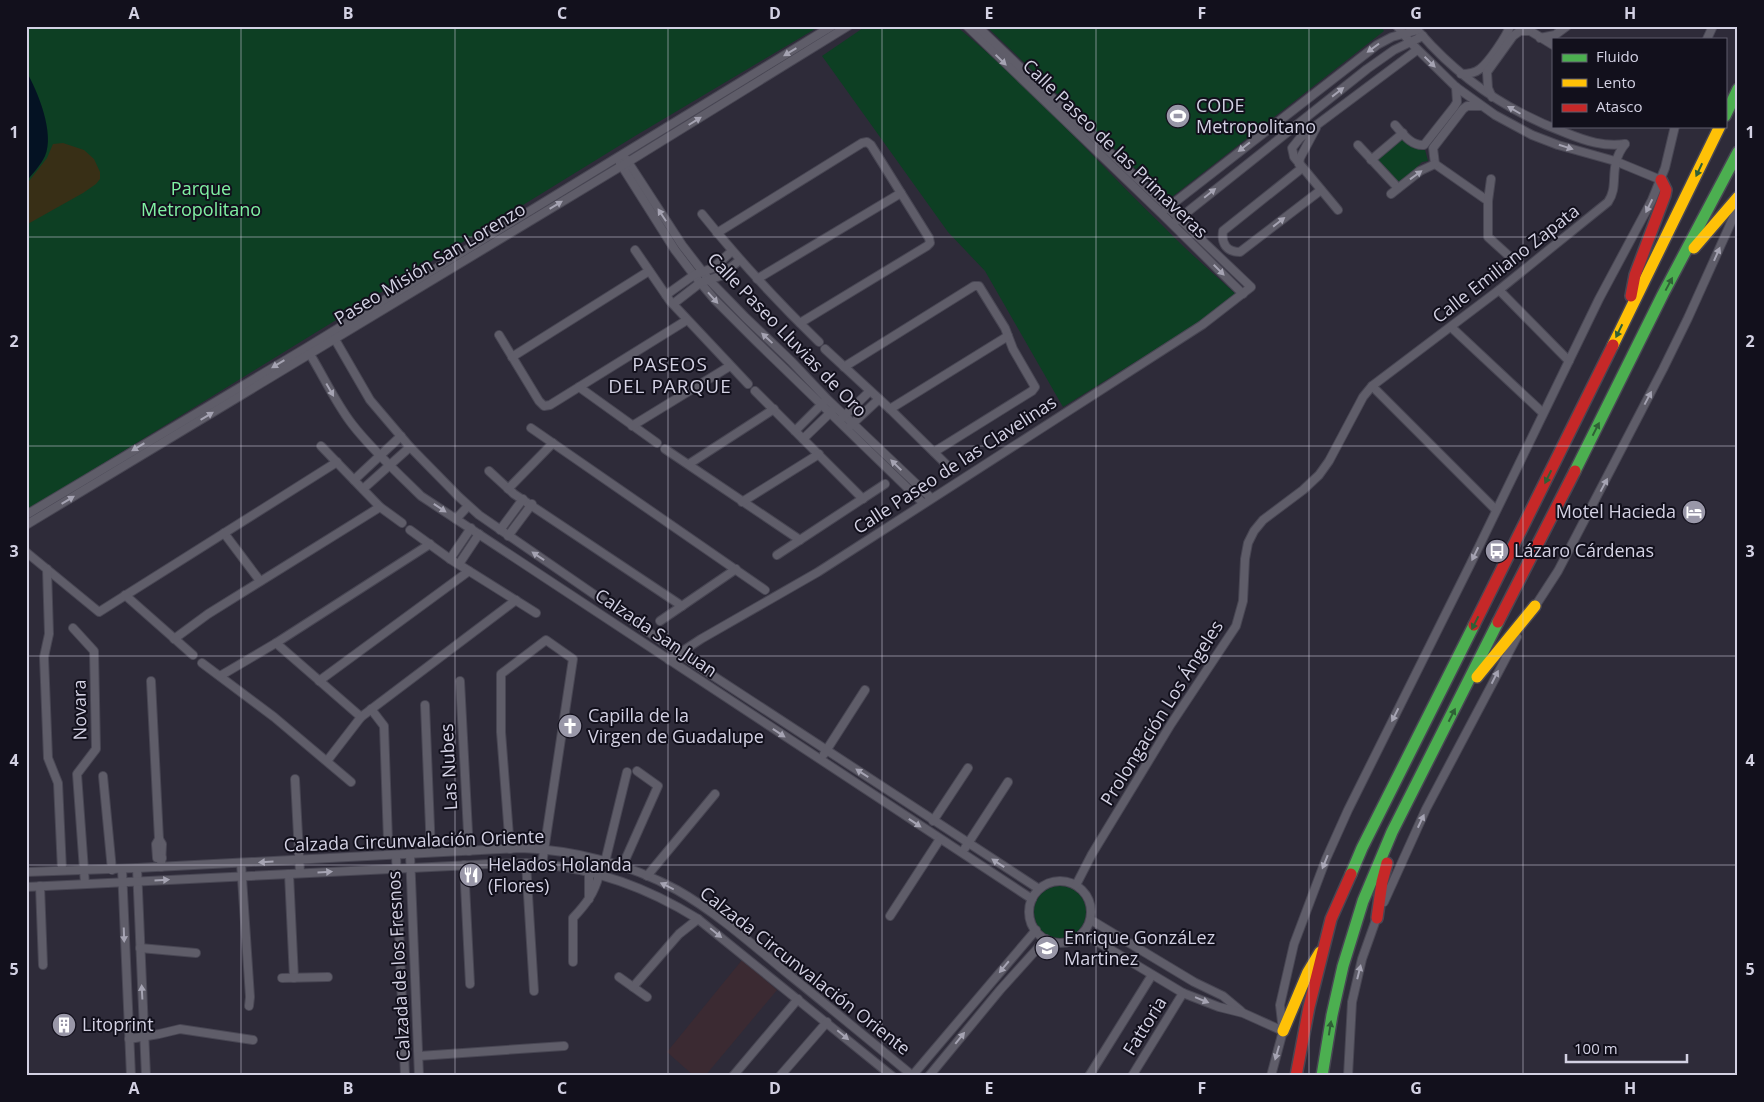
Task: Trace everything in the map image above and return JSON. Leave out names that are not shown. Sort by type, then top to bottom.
[{"type":"main road","points":[[1726,114],[1738,89]]},
{"type":"main road","points":[[1296,1076],[1309,1006],[1331,919],[1362,848],[1520,535],[1719,128]]},
{"type":"main road","points":[[1322,1076],[1343,966],[1363,901],[1392,832],[1677,267],[1738,152]]},
{"type":"main road","points":[[1630,309],[1635,275],[1665,195],[1666,190],[1661,180]]},
{"type":"main road","points":[[1677,267],[1738,197]]},
{"type":"main road","points":[[1463,692],[1535,606]]},
{"type":"main road","points":[[1377,918],[1385,869],[1434,764],[1439,740]]},
{"type":"main road","points":[[1283,1031],[1308,972],[1325,941]]},
{"type":"street","name":"Paseo Misión San Lorenzo","points":[[26,515],[306,348],[832,26]]},
{"type":"street","name":"Paseo Misión San Lorenzo","points":[[26,525],[625,164],[848,26]]},
{"type":"street","name":"Calle Paseo de las Primaveras","points":[[966,26],[1162,213],[1243,294]]},
{"type":"street","name":"Calle Paseo de las Primaveras","points":[[977,26],[1180,218],[1251,288]]},
{"type":"street","points":[[1397,26],[1417,50],[1456,87],[1481,106],[1525,131],[1558,145],[1615,161],[1661,180]]},
{"type":"street","points":[[1461,74],[1482,68],[1498,47],[1510,26]]},
{"type":"street","points":[[1707,38],[1713,26]]},
{"type":"street","points":[[1540,38],[1550,36],[1566,27]]},
{"type":"street","points":[[1492,97],[1488,88],[1487,72],[1513,36],[1526,29],[1552,44]]},
{"type":"street","points":[[1162,213],[1377,45],[1392,37],[1418,31]]},
{"type":"street","points":[[1418,31],[1461,74],[1492,97],[1530,118],[1552,127]]},
{"type":"street","points":[[1173,224],[1367,69],[1394,50],[1410,42],[1418,31]]},
{"type":"street","points":[[1338,210],[1300,166],[1294,157],[1292,148],[1300,138],[1417,50]]},
{"type":"street","points":[[1395,125],[1412,142],[1419,146],[1424,145],[1454,107],[1456,87]]},
{"type":"street","points":[[1481,106],[1467,106],[1463,108],[1433,148],[1435,164],[1488,201]]},
{"type":"street","points":[[1282,118],[1291,128]]},
{"type":"street","points":[[1525,131],[1530,118]]},
{"type":"street","points":[[1554,128],[1599,144],[1594,156]]},
{"type":"street","points":[[1271,1076],[1283,1031],[1280,1005],[1294,944],[1323,867],[1348,810],[1599,299],[1637,231],[1661,180],[1674,128]]},
{"type":"street","points":[[1371,160],[1402,134]]},
{"type":"street","points":[[717,233],[862,143],[867,142],[870,145],[929,238],[930,243],[800,323]]},
{"type":"street","name":"Calle Emiliano Zapata","points":[[1372,386],[1500,290],[1608,202],[1613,194],[1615,161],[1625,144],[1609,146],[1599,144]]},
{"type":"street","points":[[1358,145],[1395,191],[1420,171],[1435,164]]},
{"type":"street","name":"Calle Paseo Lluvias de Oro","points":[[619,155],[677,239],[709,280],[827,399],[838,422],[923,504]]},
{"type":"street","name":"Calle Paseo Lluvias de Oro","points":[[625,164],[676,250],[700,283],[756,342],[821,405],[845,416],[931,498]]},
{"type":"street","points":[[1300,166],[1223,231],[1223,243],[1226,248],[1230,251],[1240,252],[1321,190]]},
{"type":"street","points":[[1491,179],[1488,201],[1488,237],[1509,256]]},
{"type":"street","points":[[757,279],[901,193]]},
{"type":"street","points":[[1348,1076],[1352,1002],[1362,959],[1390,885],[1426,809],[1504,658],[1558,571],[1663,370],[1738,207]]},
{"type":"street","points":[[702,214],[757,279],[819,342]]},
{"type":"street","points":[[635,250],[666,296],[748,384]]},
{"type":"street","points":[[666,296],[694,275],[713,268],[732,251]]},
{"type":"street","points":[[673,304],[700,283],[720,276],[740,260]]},
{"type":"street","points":[[512,357],[648,271]]},
{"type":"street","points":[[844,367],[974,286],[979,286],[1005,328],[1013,350],[1035,387],[934,452]]},
{"type":"street","name":"Calle Paseo de las Clavelinas","points":[[669,660],[818,572],[1202,325],[1251,288]]},
{"type":"street","points":[[1500,290],[1569,361]]},
{"type":"street","points":[[499,335],[539,401],[544,406],[550,405],[687,320]]},
{"type":"street","points":[[1451,327],[1543,413]]},
{"type":"street","name":"Calzada San Juan","points":[[330,332],[370,400],[410,447],[468,506],[508,536],[679,653],[1039,889]]},
{"type":"street","points":[[890,408],[1008,336]]},
{"type":"street","name":"Calzada San Juan","points":[[306,348],[343,412],[380,456],[421,496],[961,854],[1032,899]]},
{"type":"street","points":[[825,349],[890,408],[952,470]]},
{"type":"street","points":[[632,426],[730,366]]},
{"type":"street","points":[[1372,386],[1496,510]]},
{"type":"street","name":"Prolongación Los Ángeles","points":[[1076,885],[1092,854],[1171,724],[1236,626],[1243,601],[1245,559],[1248,543],[1254,531],[1263,520],[1303,490],[1319,475],[1329,461],[1363,396],[1372,386]]},
{"type":"street","points":[[579,387],[657,443]]},
{"type":"street","points":[[755,391],[863,499]]},
{"type":"street","points":[[838,422],[870,391]]},
{"type":"street","points":[[796,431],[827,399]]},
{"type":"street","points":[[846,429],[879,399]]},
{"type":"street","points":[[689,464],[774,410]]},
{"type":"street","points":[[803,439],[833,410]]},
{"type":"street","points":[[531,428],[765,590]]},
{"type":"street","points":[[354,480],[401,436]]},
{"type":"street","points":[[508,489],[554,443]]},
{"type":"street","points":[[321,446],[380,507],[402,524]]},
{"type":"street","points":[[363,489],[410,447]]},
{"type":"street","points":[[665,449],[800,540]]},
{"type":"street","points":[[742,502],[819,454]]},
{"type":"street","points":[[26,552],[99,612],[336,462]]},
{"type":"street","points":[[489,471],[508,489],[682,606]]},
{"type":"street","points":[[777,555],[885,484]]},
{"type":"street","points":[[500,530],[523,499]]},
{"type":"street","points":[[508,536],[532,504]]},
{"type":"street","points":[[456,519],[468,506]]},
{"type":"street","points":[[174,639],[208,614],[380,507]]},
{"type":"street","points":[[450,558],[471,528]]},
{"type":"street","points":[[410,530],[469,571],[536,613]]},
{"type":"street","points":[[224,533],[260,581]]},
{"type":"street","points":[[459,564],[479,534]]},
{"type":"street","points":[[220,676],[276,643],[430,544]]},
{"type":"street","points":[[47,569],[49,634],[44,657],[48,758],[58,783],[62,870]]},
{"type":"street","points":[[660,621],[736,569]]},
{"type":"street","points":[[319,681],[469,571]]},
{"type":"street","points":[[557,585],[564,574]]},
{"type":"street","points":[[125,595],[193,655]]},
{"type":"street","points":[[327,761],[361,717],[516,600]]},
{"type":"street","name":"Novara","points":[[73,628],[94,651],[96,749],[77,774],[85,884]]},
{"type":"street","points":[[510,848],[501,732],[501,674],[546,640],[573,659],[542,864]]},
{"type":"street","points":[[276,643],[361,717]]},
{"type":"street","points":[[202,663],[274,717],[351,782]]},
{"type":"street","name":"Las Nubes","points":[[460,680],[469,851]]},
{"type":"street","points":[[151,681],[159,839],[162,844],[159,867]]},
{"type":"street","points":[[820,760],[865,690]]},
{"type":"street","points":[[425,705],[431,852]]},
{"type":"street","points":[[371,710],[384,726],[388,841]]},
{"type":"street","points":[[933,821],[968,768]]},
{"type":"street","points":[[622,867],[658,786],[637,771]]},
{"type":"street","points":[[606,862],[626,772]]},
{"type":"street","points":[[103,776],[112,870]]},
{"type":"street","points":[[295,779],[300,873]]},
{"type":"street","points":[[961,854],[1008,782]]},
{"type":"street","points":[[647,876],[714,794]]},
{"type":"street","points":[[890,916],[940,839]]},
{"type":"street","name":"Calzada Circunvalación Oriente","points":[[26,872],[112,870],[510,848],[543,849],[606,862],[647,876],[677,890],[705,908],[753,945],[912,1076]]},
{"type":"street","name":"Calzada de los Fresnos","points":[[410,854],[419,1076]]},
{"type":"street","name":"Calzada de los Fresnos","points":[[396,855],[405,1076]]},
{"type":"street","points":[[241,863],[250,997],[249,1006]]},
{"type":"street","points":[[526,863],[534,991]]},
{"type":"street","name":"Calzada Circunvalación Oriente","points":[[26,887],[526,863],[542,864],[599,875],[644,889],[698,919],[892,1076]]},
{"type":"street","points":[[464,865],[470,984]]},
{"type":"street","points":[[137,868],[146,1076]]},
{"type":"street","points":[[122,869],[130,1076]]},
{"type":"street","points":[[589,873],[589,901]]},
{"type":"street","points":[[288,874],[294,978]]},
{"type":"street","points":[[574,962],[573,918],[589,901],[596,888],[599,875]]},
{"type":"street","points":[[1057,880],[1067,881],[1076,885],[1083,890],[1091,904],[1090,920],[1083,933],[1066,942],[1059,943],[1046,939],[1032,924],[1029,912],[1032,899],[1039,889],[1047,883],[1057,880]]},
{"type":"street","points":[[40,886],[43,965]]},
{"type":"street","points":[[679,934],[689,914]]},
{"type":"street","points":[[633,987],[679,934],[698,919]]},
{"type":"street","points":[[1090,920],[1194,982],[1223,996],[1243,1013]]},
{"type":"street","points":[[912,1076],[1036,930]]},
{"type":"street","points":[[1083,933],[1183,992],[1219,1007],[1243,1013],[1283,1031]]},
{"type":"street","points":[[929,1076],[1000,990],[1046,939]]},
{"type":"street","points":[[744,956],[753,945]]},
{"type":"street","points":[[140,948],[196,954]]},
{"type":"street","points":[[1089,1076],[1152,975]]},
{"type":"street","points":[[282,978],[328,977]]},
{"type":"street","points":[[619,977],[648,998]]},
{"type":"street","points":[[401,990],[416,990]]},
{"type":"street","name":"Fattoria","points":[[1132,1076],[1183,992]]},
{"type":"street","points":[[733,1076],[798,999]]},
{"type":"street","points":[[780,1076],[827,1022]]},
{"type":"street","points":[[129,1039],[180,1029],[253,1040]]},
{"type":"street","points":[[418,1056],[564,1046]]},
{"type":"street","points":[[412,1076],[419,1076]]},
{"type":"shaded area","points":[[742,960],[777,990],[705,1076],[694,1076],[667,1052]]},
{"type":"green space","name":"Parque Metropolitano","points":[[26,26],[820,26],[635,136],[26,511]]},
{"type":"green space","points":[[866,26],[956,26],[984,49],[1037,99],[1173,236],[1239,297],[1063,407],[985,271],[948,232],[822,56]]},
{"type":"green space","name":"CODE Metropolitano","points":[[986,26],[1380,26],[1384,31],[1168,200]]},
{"type":"green space","points":[[1403,137],[1416,148],[1425,150],[1428,161],[1422,162],[1400,184],[1376,160]]},
{"type":"green space","points":[[1060,886],[1070,888],[1078,894],[1084,902],[1086,912],[1084,922],[1078,930],[1070,936],[1060,938],[1050,936],[1042,930],[1036,922],[1034,912],[1036,902],[1042,894],[1050,888]]},
{"type":"sand","points":[[63,143],[84,150],[94,159],[100,172],[100,179],[83,193],[26,225],[26,185],[47,158],[53,144]]},
{"type":"water","points":[[26,71],[44,113],[47,125],[48,147],[39,166],[26,182]]},
{"type":"traffic: fast","points":[[1726,114],[1738,89]]},
{"type":"traffic: fast","points":[[1575,471],[1663,294],[1738,152]]},
{"type":"traffic: fast","points":[[1322,1076],[1332,1015],[1343,966],[1363,901],[1392,832],[1498,622]]},
{"type":"traffic: fast","points":[[1351,874],[1362,848],[1474,625]]},
{"type":"traffic: slow","points":[[1613,345],[1719,128]]},
{"type":"traffic: slow","points":[[1694,248],[1738,197]]},
{"type":"traffic: slow","points":[[1477,677],[1535,606]]},
{"type":"traffic: slow","points":[[1283,1031],[1308,972],[1320,952]]},
{"type":"traffic: jam","points":[[1631,296],[1635,275],[1665,195],[1666,190],[1661,180]]},
{"type":"traffic: jam","points":[[1474,625],[1613,345]]},
{"type":"traffic: jam","points":[[1498,622],[1575,471]]},
{"type":"traffic: jam","points":[[1377,918],[1382,882],[1387,863]]},
{"type":"traffic: jam","points":[[1296,1076],[1309,1007],[1331,919],[1351,874]]},
{"type":"place","name":"CODE Metropolitano","points":[[1178,116]]},
{"type":"place","name":"Motel Hacieda","points":[[1694,512]]},
{"type":"place","name":"Lázaro Cárdenas","points":[[1497,551]]},
{"type":"place","name":"Capilla de la Virgen de Guadalupe","points":[[570,726]]},
{"type":"place","name":"Helados Holanda (Flores)","points":[[471,875]]},
{"type":"place","name":"Enrique GonzáLez Martinez","points":[[1047,948]]},
{"type":"place","name":"Litoprint","points":[[64,1025]]},
{"type":"district","name":"PASEOS DEL PARQUE","points":[[670,375]]}]
